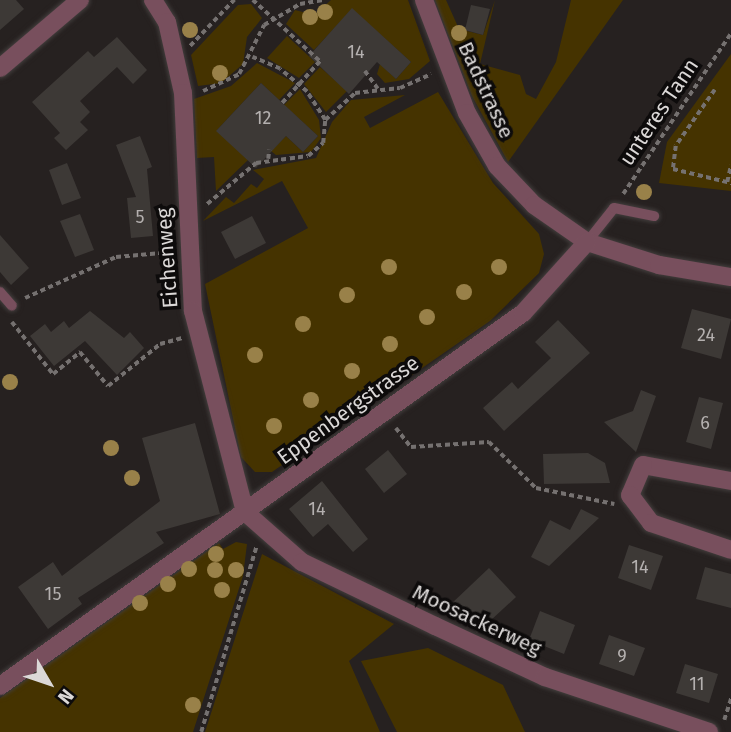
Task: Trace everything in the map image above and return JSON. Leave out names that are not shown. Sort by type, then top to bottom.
[{"type":"street","points":[[0,68],[80,0]]},
{"type":"street","name":"Eichenweg","points":[[153,0],[176,54],[183,93],[188,251],[198,334],[245,513]]},
{"type":"street","name":"Badstrasse","points":[[424,0],[448,65],[497,166],[534,205],[587,242]]},
{"type":"street","points":[[587,242],[659,265],[731,278]]},
{"type":"street","name":"Eppenbergstrasse","points":[[0,686],[523,313],[587,242]]},
{"type":"street","points":[[731,481],[643,465],[630,495],[635,509],[651,523],[731,550]]},
{"type":"street","name":"Moosackerweg","points":[[245,513],[260,531],[302,562],[545,677],[709,732]]},
{"type":"lane","points":[[587,242],[614,208],[654,216]]},
{"type":"lane","points":[[0,292],[12,306]]},
{"type":"path","points":[[176,54],[195,44],[234,0]]},
{"type":"path","points":[[253,0],[321,62],[282,103]]},
{"type":"path","points":[[183,93],[230,83],[252,57],[252,39],[300,4],[323,0]]},
{"type":"path","name":"unteres Tann","points":[[614,208],[731,33]]},
{"type":"path","points":[[252,57],[299,84],[325,120]]},
{"type":"path","points":[[186,211],[205,206],[244,170],[268,159],[296,159],[318,150],[325,120],[355,93],[400,88],[448,65]]},
{"type":"path","points":[[365,71],[378,89]]},
{"type":"path","points":[[715,90],[676,146],[673,169],[729,182],[731,165]]},
{"type":"path","points":[[268,159],[269,149]]},
{"type":"path","points":[[188,251],[116,257],[4,312],[53,374],[80,352],[108,386],[160,344],[198,334]]},
{"type":"path","points":[[383,413],[411,447],[489,442],[536,488],[635,509]]},
{"type":"path","points":[[201,732],[260,531]]},
{"type":"path","points":[[720,732],[731,698]]},
{"type":"shaded area","points":[[331,0],[408,0],[430,61],[409,79],[385,83],[377,74],[380,64],[396,79],[411,62],[352,9],[314,50],[286,24],[295,10],[314,15]]},
{"type":"shaded area","points":[[435,0],[446,0],[459,29],[483,35],[495,0],[480,64],[520,75],[526,94],[536,99],[556,62],[571,0],[623,0],[508,162],[472,96]]},
{"type":"shaded area","points":[[251,4],[262,18],[247,37],[243,64],[221,83],[198,86],[191,55],[238,5]]},
{"type":"shaded area","points":[[287,36],[315,62],[299,78],[267,58]]},
{"type":"shaded area","points":[[731,54],[731,191],[659,183],[667,142]]},
{"type":"shaded area","points":[[257,63],[295,83],[279,100],[261,83],[217,130],[248,160],[216,191],[214,157],[197,158],[194,99],[231,86]]},
{"type":"shaded area","points":[[320,67],[347,91],[326,112],[304,84]]},
{"type":"shaded area","points":[[300,89],[319,120],[321,138],[311,152],[276,155],[271,151],[286,136],[303,152],[318,136],[284,105]]},
{"type":"shaded area","points":[[438,92],[493,183],[539,234],[544,254],[539,273],[490,321],[272,472],[255,472],[241,457],[205,284],[308,228],[282,181],[203,221],[226,197],[234,203],[251,184],[257,188],[264,179],[253,170],[316,158],[332,122],[351,100],[405,95],[364,117],[370,128]]},
{"type":"shaded area","points":[[236,542],[247,544],[243,576],[193,732],[0,732],[0,698],[219,543],[223,549]]},
{"type":"shaded area","points":[[262,554],[394,624],[349,661],[380,732],[205,732]]},
{"type":"shaded area","points":[[428,648],[503,685],[525,732],[397,732],[361,661]]},
{"type":"building","points":[[0,0],[16,0],[24,9],[0,30]]},
{"type":"building","points":[[471,5],[490,9],[483,35],[465,30]]},
{"type":"building","points":[[352,8],[411,62],[396,79],[377,62],[349,94],[309,56]]},
{"type":"building","points":[[117,37],[147,70],[133,84],[117,67],[80,101],[90,112],[80,122],[88,130],[66,150],[54,138],[60,133],[32,102],[88,51],[94,57]]},
{"type":"building","points":[[261,83],[318,136],[303,152],[286,136],[256,168],[216,131]]},
{"type":"building","points":[[140,136],[152,167],[147,169],[153,236],[131,238],[127,198],[136,197],[116,145]]},
{"type":"building","points":[[67,163],[81,198],[62,205],[49,170]]},
{"type":"building","points":[[80,214],[94,250],[75,257],[60,221]]},
{"type":"building","points":[[252,216],[266,243],[235,259],[221,232]]},
{"type":"building","points":[[0,235],[29,268],[11,285],[0,272]]},
{"type":"building","points":[[692,309],[731,319],[721,359],[681,348]]},
{"type":"building","points":[[90,311],[124,338],[130,332],[144,348],[117,375],[85,341],[54,366],[30,336],[45,324],[51,332],[64,321],[69,328]]},
{"type":"building","points":[[558,320],[590,353],[504,431],[483,408],[512,382],[518,389],[551,358],[535,342]]},
{"type":"building","points":[[641,390],[656,396],[636,452],[604,422],[633,411]]},
{"type":"building","points":[[699,397],[723,403],[711,449],[686,442]]},
{"type":"building","points":[[195,423],[220,514],[156,532],[164,543],[78,598],[82,604],[48,629],[18,587],[53,562],[62,576],[160,501],[142,438]]},
{"type":"building","points":[[388,450],[407,474],[384,493],[365,469]]},
{"type":"building","points":[[588,453],[605,463],[610,483],[544,484],[543,454]]},
{"type":"building","points":[[322,481],[368,539],[353,552],[328,524],[313,537],[289,509]]},
{"type":"building","points":[[581,509],[599,518],[549,566],[531,557],[550,520],[570,530]]},
{"type":"building","points":[[629,545],[663,556],[651,590],[618,578]]},
{"type":"building","points":[[705,567],[731,574],[731,608],[696,599]]},
{"type":"building","points":[[489,568],[516,597],[477,633],[450,605]]},
{"type":"building","points":[[540,611],[575,625],[564,654],[529,640]]},
{"type":"building","points":[[609,635],[645,648],[634,676],[599,664]]},
{"type":"building","points":[[685,664],[718,674],[709,703],[676,693]]}]
